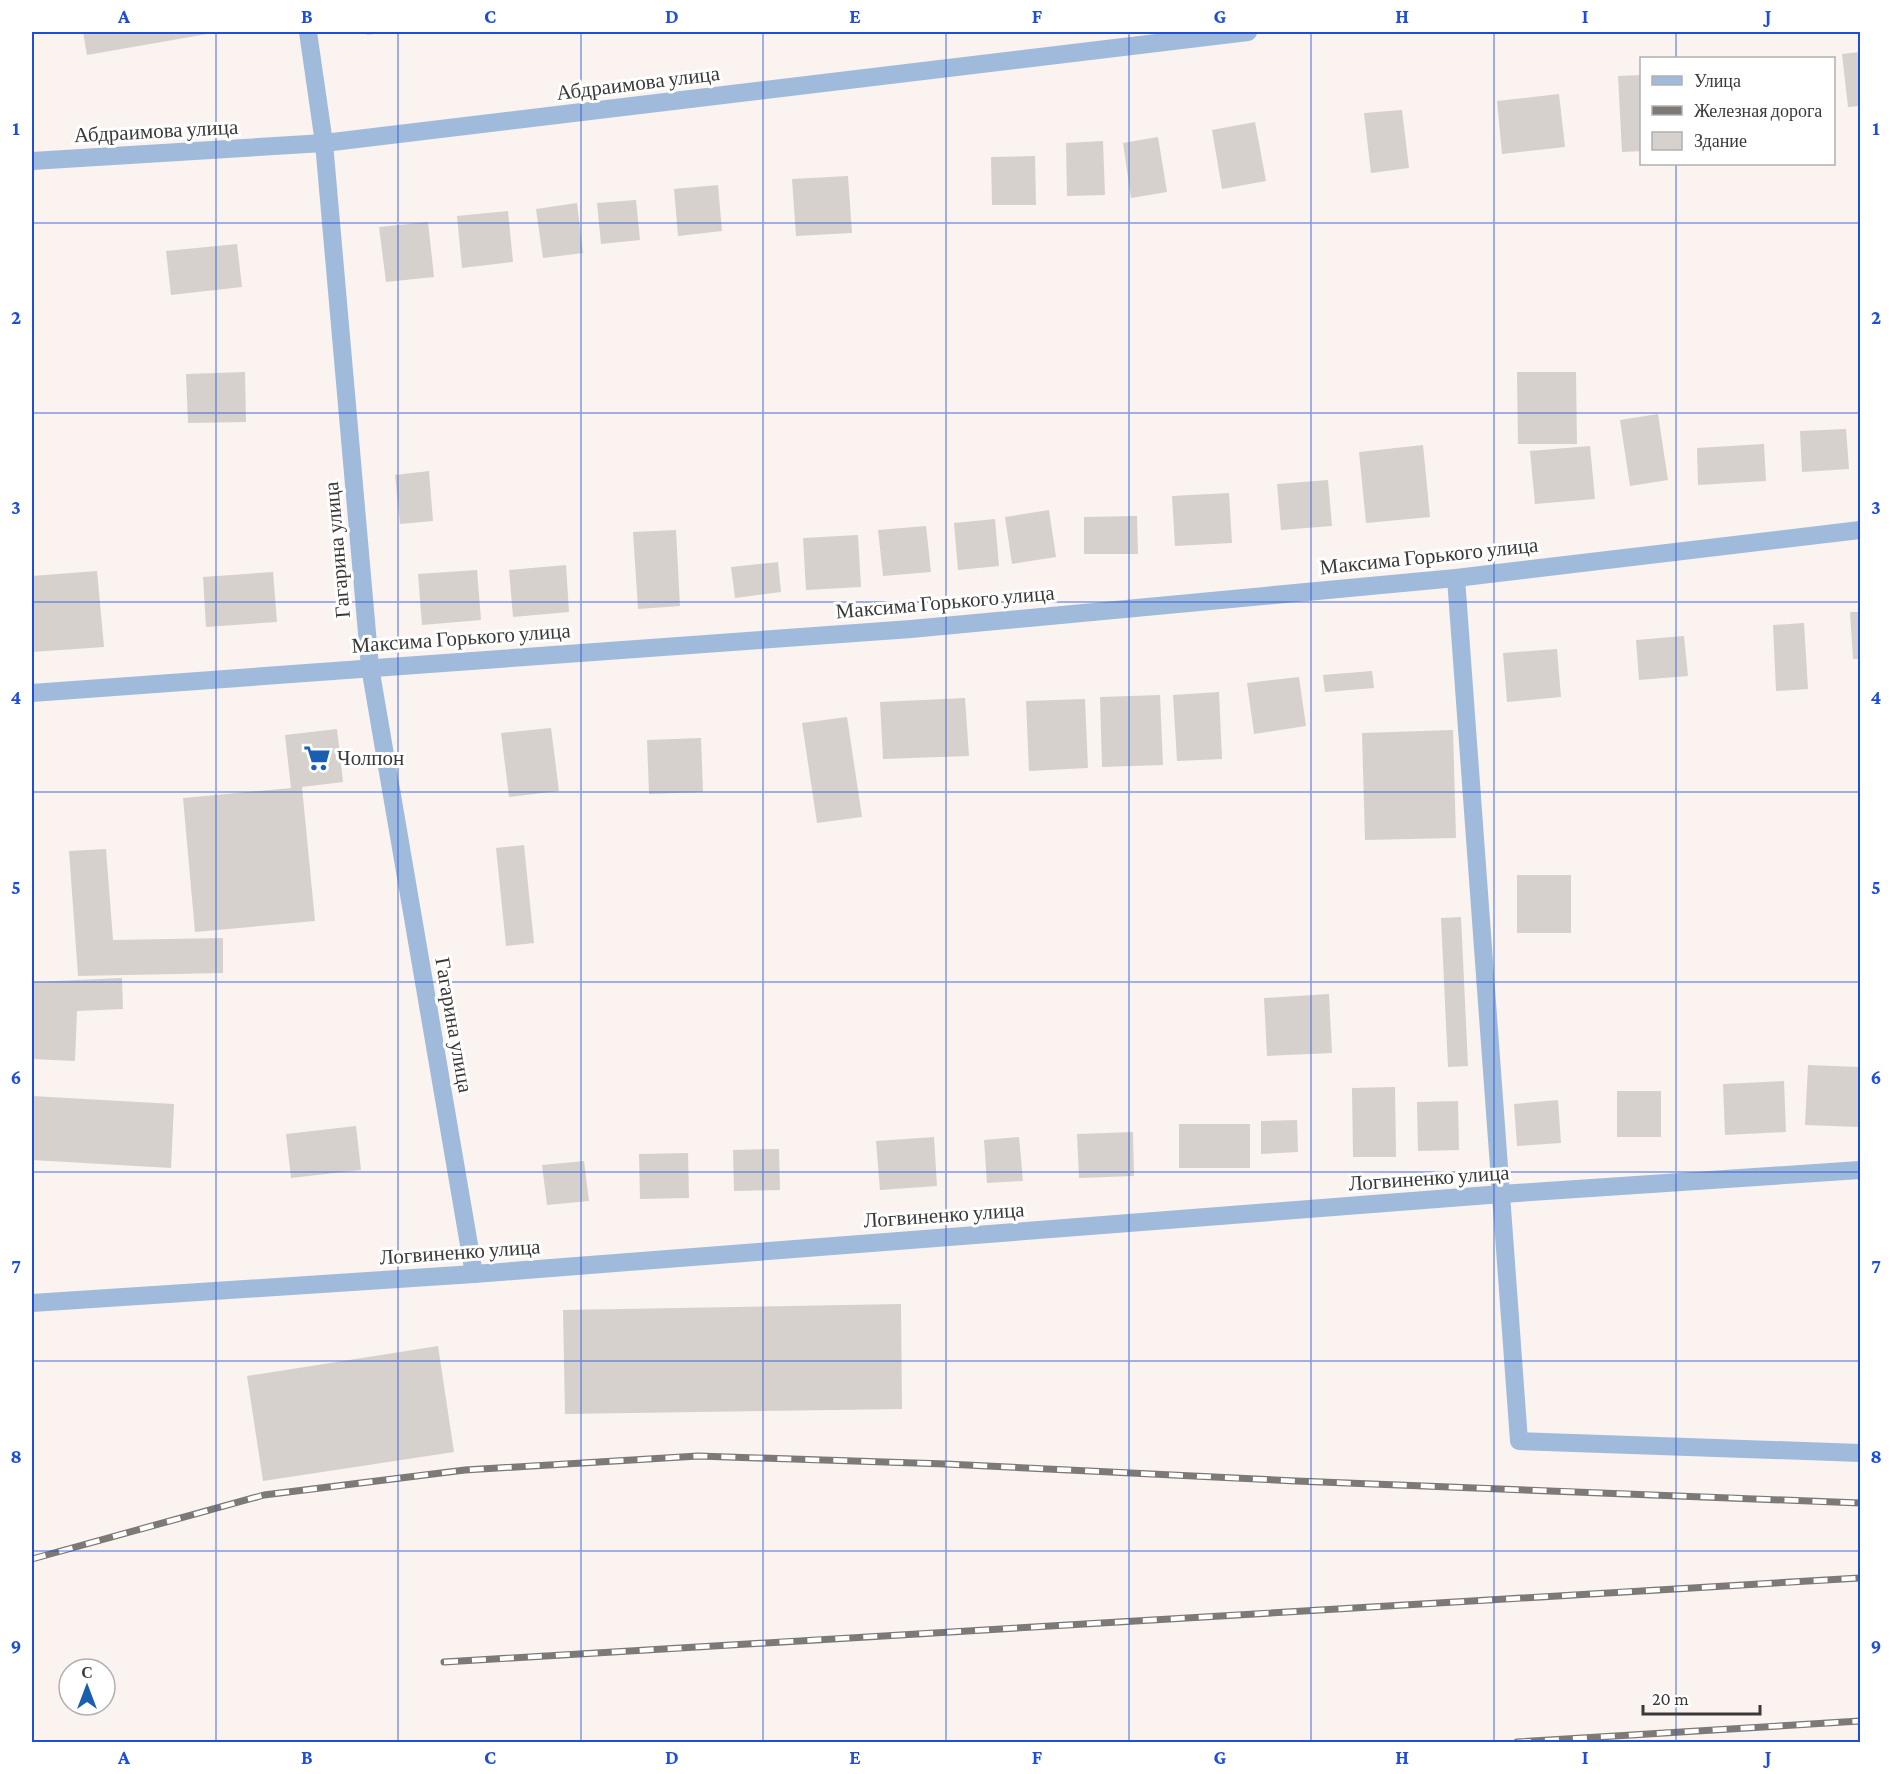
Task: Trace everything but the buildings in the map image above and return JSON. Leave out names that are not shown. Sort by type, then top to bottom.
[{"type":"street","name":"Гагарина улица","points":[[309,32],[324,143],[370,668],[474,1274]]},
{"type":"street","name":"Абдраимова улица","points":[[32,161],[324,143],[1248,32]]},
{"type":"street","name":"Максима Горького улица","points":[[32,693],[911,629],[1456,578],[1860,530]]},
{"type":"street","points":[[1456,578],[1520,1441],[1860,1453]]},
{"type":"street","name":"Логвиненко улица","points":[[32,1303],[474,1274],[1502,1194],[1860,1170]]},
{"type":"railway","points":[[32,1559],[264,1495],[465,1470],[698,1456],[946,1464],[1296,1481],[1860,1503]]},
{"type":"railway","points":[[444,1662],[1860,1578]]},
{"type":"railway","points":[[1517,1742],[1860,1721]]},
{"type":"place","name":"Чолпон","points":[[317,758]]}]
